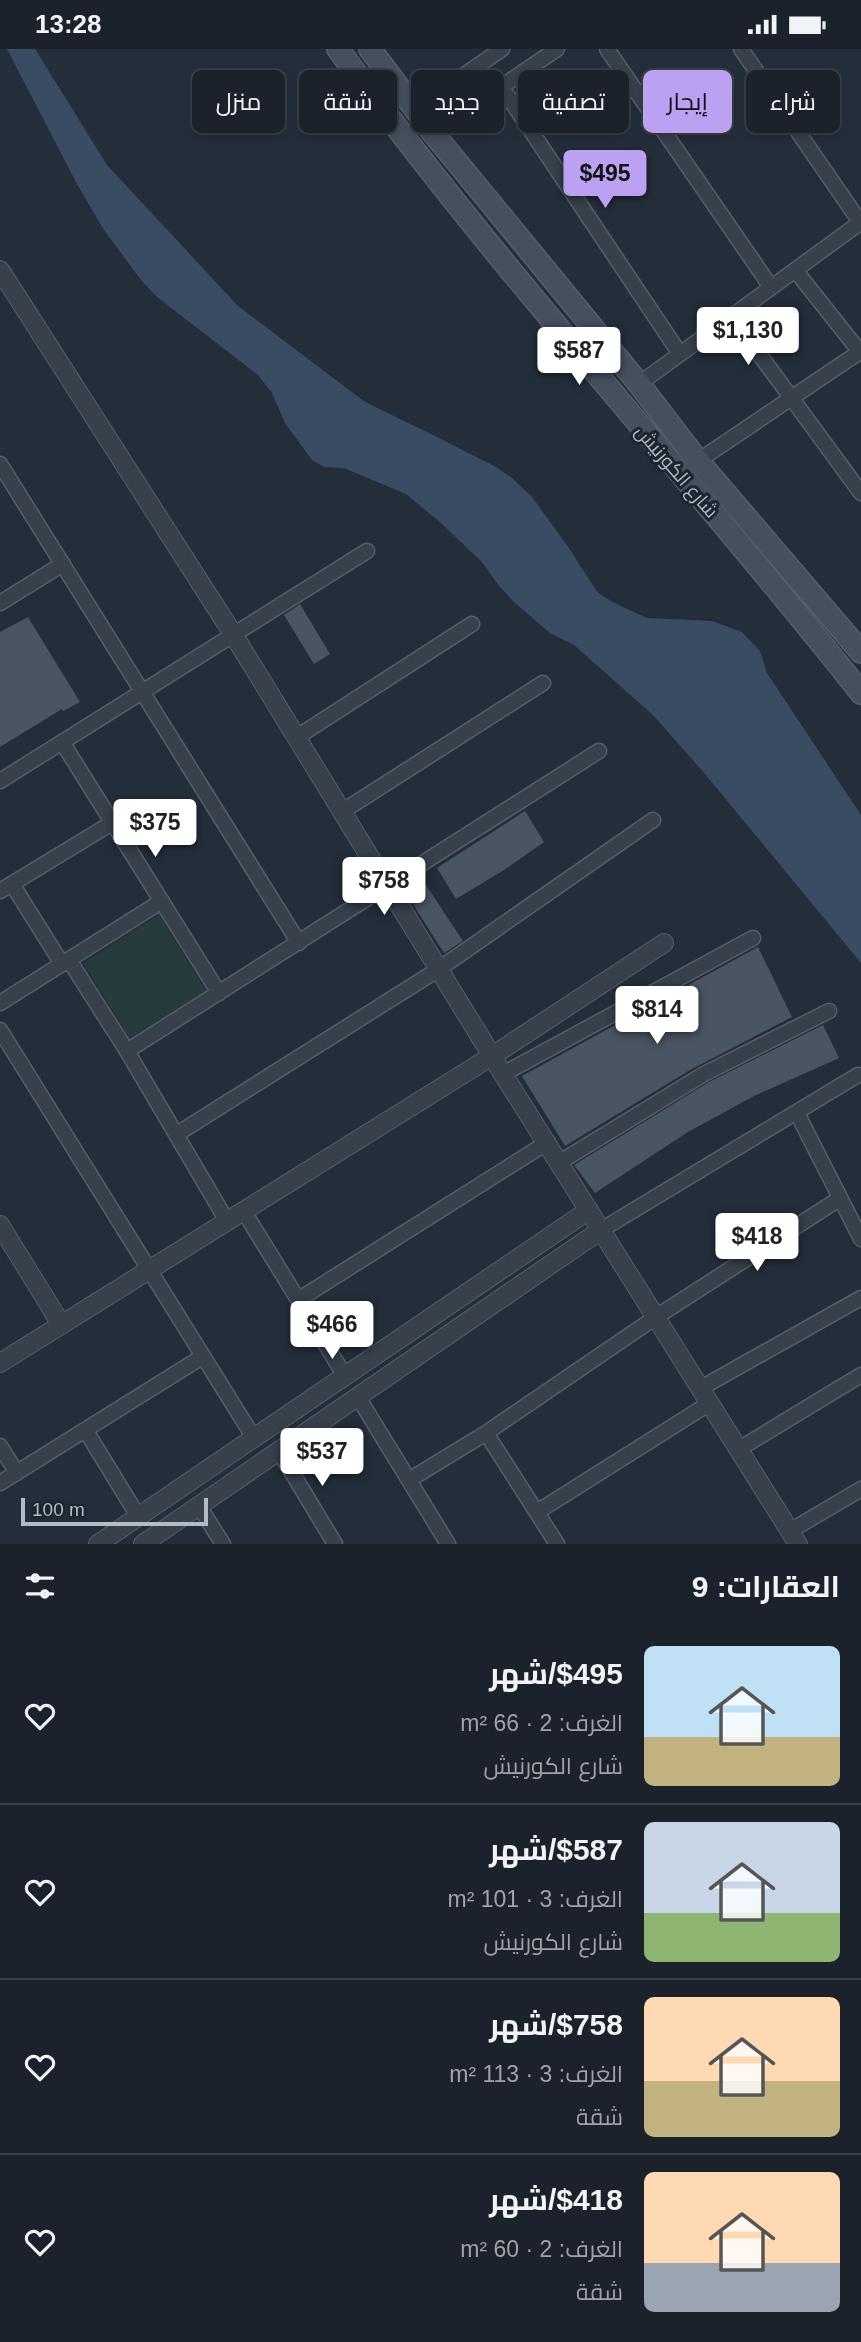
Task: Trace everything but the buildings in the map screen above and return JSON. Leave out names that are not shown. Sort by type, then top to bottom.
[{"type":"main road","name":"شارع الكورنيش","points":[[338,49],[431,175],[861,694]]},
{"type":"main road","name":"شارع الكورنيش","points":[[370,49],[411,104]]},
{"type":"main road","name":"شارع الكورنيش","points":[[433,133],[639,384],[698,461],[857,638]]},
{"type":"main road","points":[[534,299],[554,281]]},
{"type":"street","points":[[472,70],[502,49]]},
{"type":"street","points":[[504,84],[556,49]]},
{"type":"street","points":[[607,49],[772,287]]},
{"type":"street","points":[[639,384],[861,222],[741,49]]},
{"type":"street","points":[[504,90],[680,354]]},
{"type":"street","points":[[0,270],[233,634],[503,1074],[794,1538],[861,1489]]},
{"type":"street","points":[[698,461],[860,351],[794,270]]},
{"type":"street","points":[[732,317],[861,493]]},
{"type":"street","points":[[2,473],[63,564],[299,943]]},
{"type":"street","points":[[0,781],[368,551]]},
{"type":"street","points":[[0,603],[63,564]]},
{"type":"street","points":[[297,737],[472,624]]},
{"type":"street","points":[[343,811],[543,683]]},
{"type":"street","points":[[62,742],[219,993]]},
{"type":"street","points":[[127,1051],[599,751]]},
{"type":"street","points":[[177,1134],[439,969],[653,820]]},
{"type":"street","points":[[113,823],[3,888],[66,962],[127,1051],[227,1221]]},
{"type":"street","points":[[0,1003],[162,901]]},
{"type":"street","points":[[503,1074],[753,938]]},
{"type":"street","points":[[0,1363],[492,1056],[664,943]]},
{"type":"street","points":[[560,1162],[704,1074],[829,1011]]},
{"type":"street","points":[[0,1030],[254,1438]]},
{"type":"street","points":[[144,1544],[601,1230],[858,1075]]},
{"type":"street","points":[[797,1113],[861,1238]]},
{"type":"street","points":[[298,1300],[548,1142]]},
{"type":"street","points":[[409,1480],[486,1433],[656,1317],[839,1199]]},
{"type":"street","points":[[243,1210],[345,1376]]},
{"type":"street","points":[[98,1544],[589,1210]]},
{"type":"street","points":[[3,1236],[61,1324]]},
{"type":"street","points":[[537,1512],[706,1396],[861,1298]]},
{"type":"street","points":[[0,1483],[202,1357]]},
{"type":"street","points":[[739,1449],[861,1375]]},
{"type":"street","points":[[358,1397],[449,1544]]},
{"type":"street","points":[[86,1431],[138,1516]]},
{"type":"street","points":[[486,1433],[557,1544]]},
{"type":"street","points":[[0,1446],[17,1473]]},
{"type":"street","points":[[279,1451],[335,1544]]},
{"type":"street","points":[[217,1463],[231,1484]]},
{"type":"street","points":[[199,1506],[223,1544]]},
{"type":"green space","points":[[159,915],[206,991],[130,1038],[83,963]]},
{"type":"water","points":[[7,49],[35,49],[107,165],[238,306],[365,402],[496,467],[512,478],[532,497],[597,592],[647,618],[712,621],[742,632],[760,651],[767,673],[861,815],[861,963],[653,715],[574,645],[550,633],[513,601],[482,562],[406,494],[344,468],[324,467],[312,460],[285,423],[272,393],[258,375],[157,297],[141,280],[104,230],[77,184]]}]
